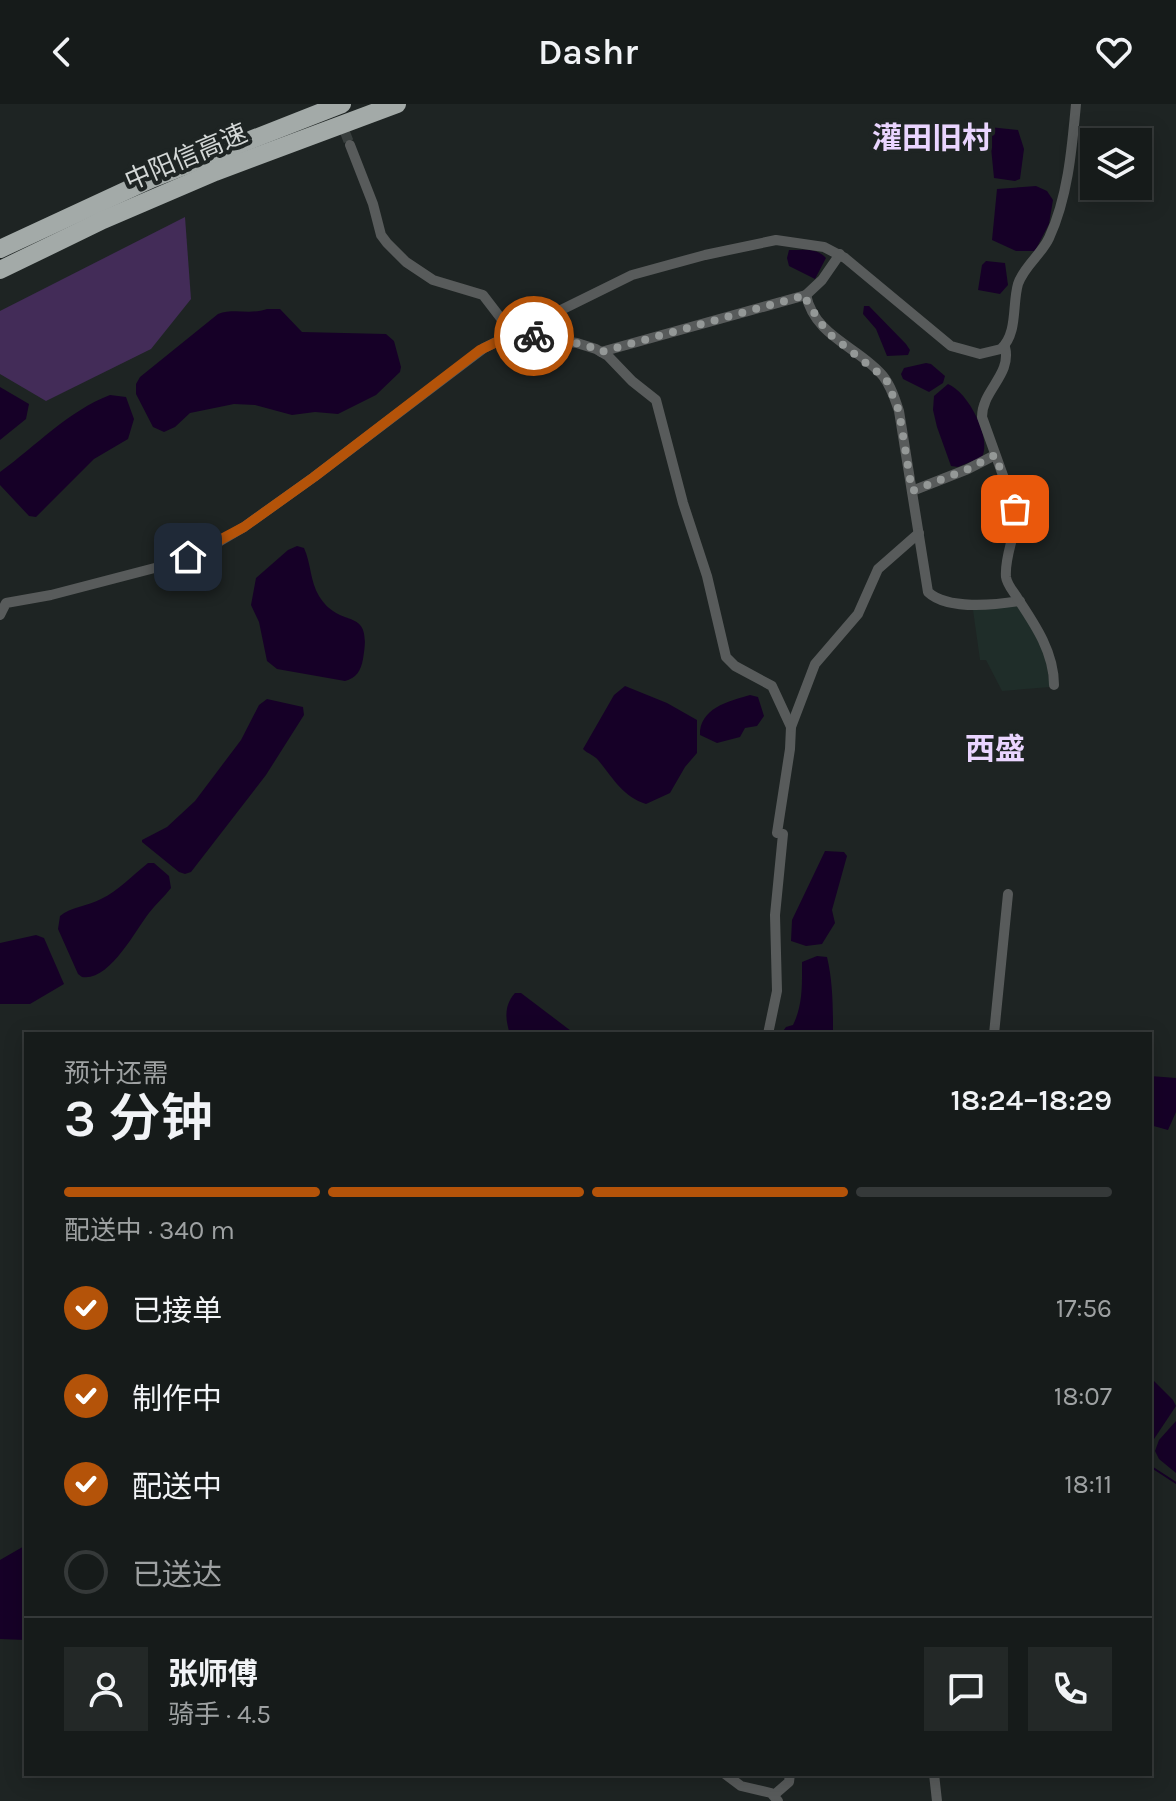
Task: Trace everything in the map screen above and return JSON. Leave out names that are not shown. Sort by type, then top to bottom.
[{"type":"highway","name":"中阳信高速","points":[[0,249],[151,179],[342,104]]},
{"type":"highway","name":"中阳信高速","points":[[0,270],[201,178],[397,104]]},
{"type":"street","points":[[1054,685],[1051,656],[1006,582],[1016,522],[1015,509],[982,417],[982,407],[1005,367],[1005,347],[1010,336],[1018,284],[1052,228],[1070,162],[1076,104]]},
{"type":"street","points":[[350,145],[373,204],[381,235],[406,262],[433,280],[483,295],[513,334],[577,343],[601,352],[656,400],[683,503],[707,576],[726,657],[735,666],[770,684],[791,727]]},
{"type":"street","points":[[0,615],[6,603],[51,595],[155,568],[205,550],[244,527],[314,477],[480,350],[632,275],[762,241],[816,244],[840,254],[951,346],[980,354],[993,353],[1005,347]]},
{"type":"street","points":[[601,352],[806,295],[822,280],[840,254]]},
{"type":"street","points":[[806,295],[807,302],[827,332],[886,379],[899,411],[930,594],[965,604],[993,605],[1020,601]]},
{"type":"street","points":[[912,491],[995,455]]},
{"type":"street","points":[[768,1032],[777,991],[775,915],[791,727],[815,664],[858,614],[878,569],[919,533]]},
{"type":"street","points":[[994,1032],[1008,894]]},
{"type":"street","points":[[728,1776],[741,1786],[776,1798],[789,1782],[790,1776]]},
{"type":"street","points":[[934,1776],[937,1801]]},
{"type":"shaded area","points":[[989,127],[1018,130],[1024,149],[1020,179],[994,178]]},
{"type":"shaded area","points":[[1036,186],[1047,191],[1053,200],[1049,224],[1035,251],[1016,251],[992,240],[997,189]]},
{"type":"shaded area","points":[[185,217],[191,299],[151,349],[46,401],[0,374],[0,311]]},
{"type":"shaded area","points":[[789,250],[814,251],[826,258],[815,279],[789,266]]},
{"type":"shaded area","points":[[986,261],[1005,263],[1008,285],[1000,294],[978,290],[982,265]]},
{"type":"shaded area","points":[[864,306],[869,306],[906,344],[910,350],[908,355],[887,356],[876,329],[863,314]]},
{"type":"shaded area","points":[[280,309],[302,332],[386,334],[394,341],[400,372],[376,395],[338,414],[315,412],[292,415],[255,405],[234,404],[190,413],[175,427],[164,432],[153,427],[136,394],[140,377],[218,314]]},
{"type":"shaded area","points":[[926,363],[945,376],[943,383],[929,392],[903,379],[901,374],[904,368]]},
{"type":"shaded area","points":[[948,384],[970,406],[984,439],[982,457],[958,467],[951,466],[933,410],[934,396]]},
{"type":"shaded area","points":[[0,387],[29,404],[26,419],[0,440]]},
{"type":"shaded area","points":[[110,395],[126,397],[134,419],[128,439],[94,459],[36,517],[29,516],[0,485],[0,472],[80,410]]},
{"type":"shaded area","points":[[297,546],[304,548],[319,596],[328,607],[359,624],[363,631],[362,663],[349,680],[277,669],[267,661],[259,622],[251,605],[256,578]]},
{"type":"shaded area","points":[[1019,604],[1044,645],[1050,687],[1002,691],[986,660],[980,660],[973,610]]},
{"type":"shaded area","points":[[625,686],[667,703],[697,720],[697,753],[670,793],[646,804],[625,792],[596,758],[583,749],[614,695]]},
{"type":"shaded area","points":[[750,695],[758,697],[764,716],[757,726],[745,728],[740,737],[717,743],[700,735],[704,719],[710,712],[724,703]]},
{"type":"shaded area","points":[[267,699],[303,707],[304,715],[266,775],[191,872],[179,872],[142,840],[167,827],[195,801],[241,740],[259,705]]},
{"type":"shaded area","points":[[825,851],[844,852],[847,856],[832,910],[835,923],[822,944],[806,946],[791,941],[792,920]]},
{"type":"shaded area","points":[[148,863],[154,863],[169,876],[171,888],[111,964],[102,972],[82,977],[58,929],[60,916],[107,896]]},
{"type":"shaded area","points":[[36,935],[44,938],[64,984],[30,1004],[0,1004],[0,943]]},
{"type":"shaded area","points":[[817,956],[827,957],[833,1032],[782,1032],[793,1025],[799,1010],[802,962]]},
{"type":"shaded area","points":[[515,993],[521,993],[572,1032],[509,1032],[506,1012]]},
{"type":"shaded area","points":[[1152,1076],[1176,1078],[1176,1112],[1168,1130],[1152,1126]]},
{"type":"shaded area","points":[[1152,1379],[1176,1406],[1152,1442]]},
{"type":"shaded area","points":[[1176,1421],[1176,1473],[1159,1459],[1155,1451],[1159,1440]]},
{"type":"shaded area","points":[[24,1546],[24,1640],[0,1639],[0,1560]]},
{"type":"waterway","points":[[1152,1467],[1176,1483]]},
{"type":"tunnel","points":[[334,104],[350,145]]},
{"type":"way so far","points":[[534,336],[586,345],[601,352],[806,295],[822,327],[886,379],[899,411],[912,491],[995,455],[1015,509]]},
{"type":"district","name":"灌田旧村","points":[[932,138]]},
{"type":"district","name":"西盛","points":[[995,749]]},
{"type":"route","points":[[188,557],[244,527],[480,350],[513,334],[534,336]]}]
